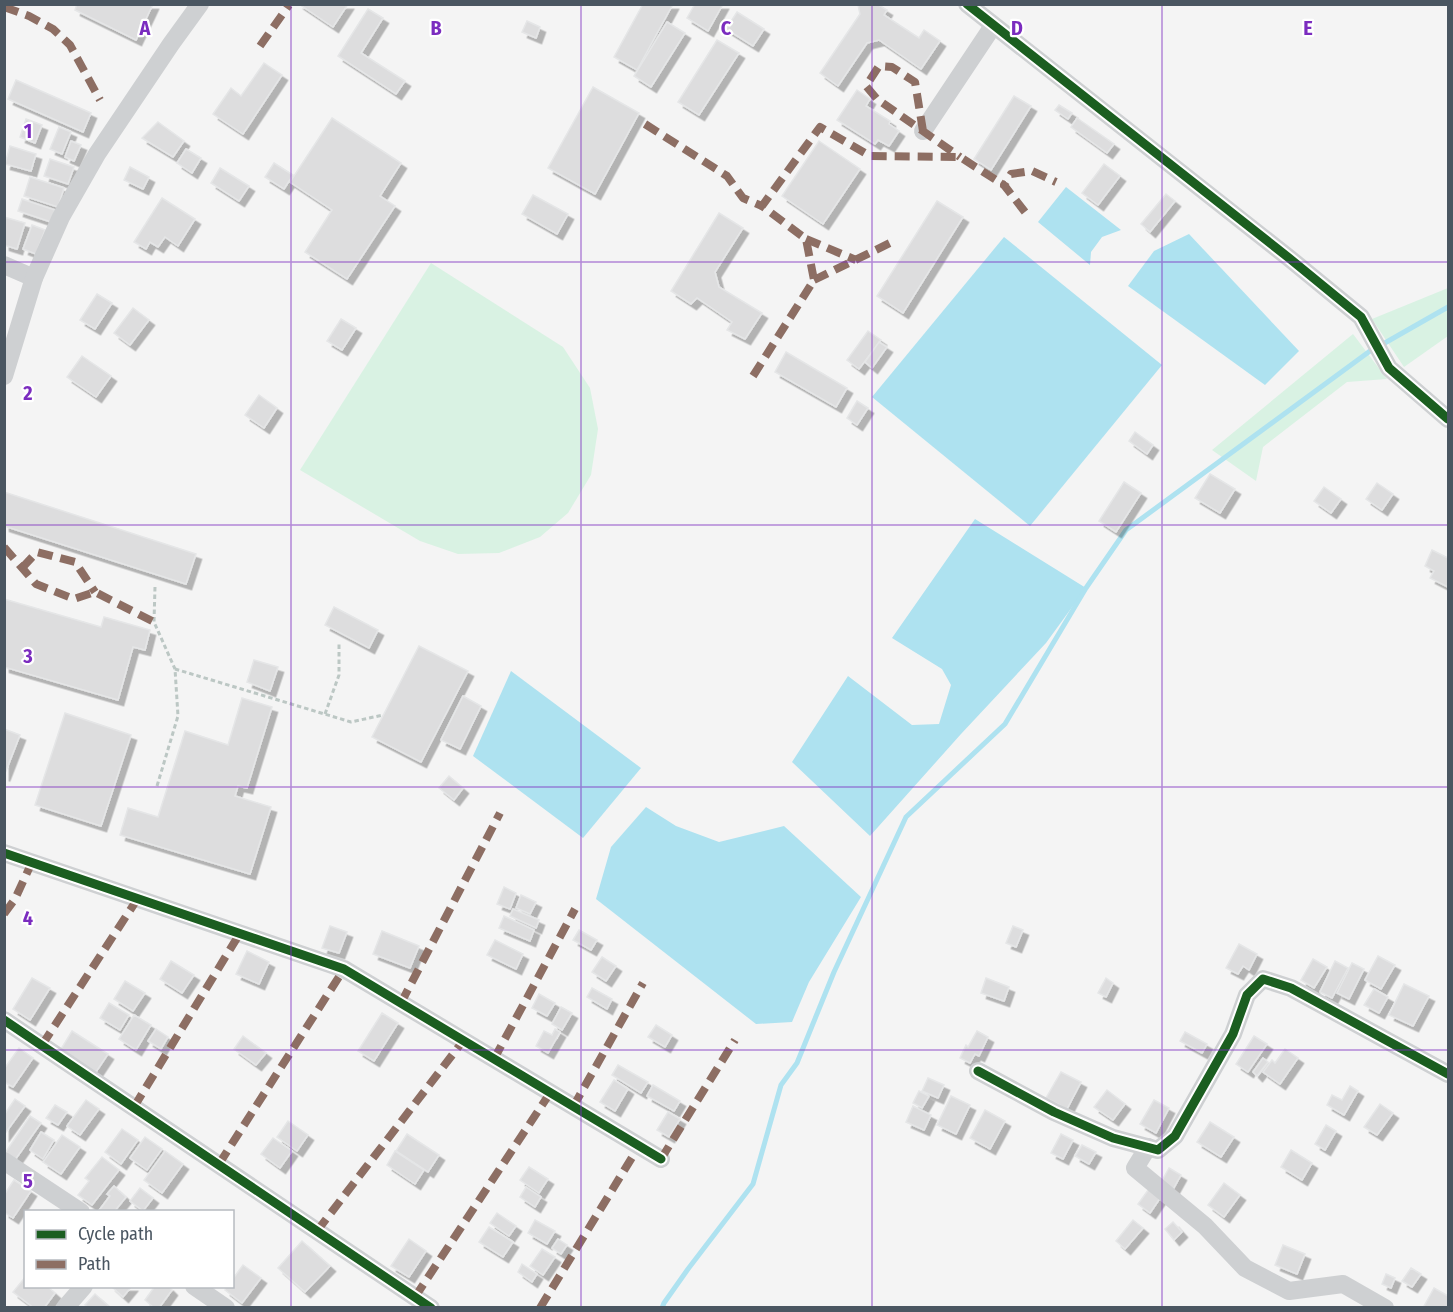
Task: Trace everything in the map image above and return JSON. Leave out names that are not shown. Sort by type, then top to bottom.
[{"type":"street","points":[[4,376],[34,278],[61,217],[97,154],[200,4]]},
{"type":"street","points":[[967,4],[1361,317],[1389,368],[1449,419]]},
{"type":"street","points":[[923,131],[993,26]]},
{"type":"street","points":[[4,265],[34,278]]},
{"type":"street","points":[[4,853],[344,969],[661,1159]]},
{"type":"street","points":[[978,1071],[1054,1112],[1103,1134],[1158,1150],[1175,1136],[1233,1034],[1247,995],[1263,979],[1291,987],[1449,1074]]},
{"type":"street","points":[[4,1020],[431,1308]]},
{"type":"street","points":[[1148,1147],[1135,1168],[1205,1226],[1245,1268],[1289,1291],[1343,1284],[1365,1303],[1385,1308]]},
{"type":"street","points":[[4,1161],[78,1210]]},
{"type":"street","points":[[65,1308],[83,1288]]},
{"type":"street","points":[[196,1288],[226,1308]]},
{"type":"path","points":[[155,587],[154,622],[175,669],[178,716],[156,786]]},
{"type":"path","points":[[325,714],[339,675],[339,644]]},
{"type":"path","points":[[175,669],[351,722],[383,715]]},
{"type":"green space","points":[[431,263],[563,347],[590,388],[598,429],[591,475],[568,513],[540,537],[499,553],[458,554],[420,541],[300,470]]},
{"type":"green space","points":[[1448,288],[1448,336],[1404,367],[1372,319]]},
{"type":"green space","points":[[1353,334],[1387,379],[1347,382],[1263,447],[1256,481],[1212,450]]},
{"type":"water","points":[[1066,187],[1121,230],[1102,237],[1091,252],[1090,265],[1038,222]]},
{"type":"water","points":[[1189,234],[1299,351],[1265,385],[1128,286],[1154,251]]},
{"type":"water","points":[[1004,237],[1162,365],[1030,526],[872,397]]},
{"type":"water","points":[[975,519],[1086,588],[1046,643],[870,836],[792,762],[848,676],[912,725],[939,724],[951,685],[942,669],[892,638]]},
{"type":"water","points":[[511,671],[641,768],[583,838],[473,756]]},
{"type":"water","points":[[646,807],[676,826],[719,842],[784,826],[861,897],[809,982],[792,1022],[756,1024],[596,899],[611,847]]},
{"type":"building","points":[[77,4],[153,4],[136,40],[75,10]]},
{"type":"building","points":[[299,4],[348,4],[333,27]]},
{"type":"building","points":[[643,4],[673,4],[637,70],[614,57]]},
{"type":"building","points":[[695,4],[723,4],[708,31],[687,18]]},
{"type":"building","points":[[877,4],[887,10],[884,15],[919,38],[924,30],[940,41],[921,69],[879,40],[867,43],[838,86],[820,73],[860,14],[858,5]]},
{"type":"building","points":[[368,9],[383,18],[361,53],[405,81],[396,94],[338,56]]},
{"type":"building","points":[[737,12],[764,29],[753,46],[726,29]]},
{"type":"building","points":[[527,21],[540,27],[536,38],[522,32]]},
{"type":"building","points":[[667,22],[685,33],[651,87],[634,76]]},
{"type":"building","points":[[717,40],[739,53],[699,115],[678,102]]},
{"type":"building","points":[[264,63],[282,75],[243,134],[213,114],[231,88],[241,96]]},
{"type":"building","points":[[16,80],[91,113],[83,132],[8,99]]},
{"type":"building","points":[[593,87],[639,113],[595,194],[548,168]]},
{"type":"building","points":[[857,90],[870,99],[866,106],[890,121],[889,124],[899,131],[889,146],[878,140],[875,144],[837,120]]},
{"type":"building","points":[[1014,96],[1031,106],[991,170],[974,159]]},
{"type":"building","points":[[1059,105],[1072,113],[1068,119],[1055,110]]},
{"type":"building","points":[[332,118],[401,163],[380,196],[395,206],[347,279],[305,252],[332,210],[290,182]]},
{"type":"building","points":[[1077,118],[1114,144],[1107,153],[1071,127]]},
{"type":"building","points":[[26,119],[42,125],[35,143],[20,137]]},
{"type":"building","points":[[158,122],[184,141],[173,157],[142,138]]},
{"type":"building","points":[[59,127],[71,132],[62,154],[50,149]]},
{"type":"building","points":[[71,141],[81,145],[74,161],[65,157]]},
{"type":"building","points":[[819,141],[860,169],[823,224],[782,196]]},
{"type":"building","points":[[10,146],[36,154],[31,171],[5,164]]},
{"type":"building","points":[[186,149],[201,158],[192,173],[177,163]]},
{"type":"building","points":[[50,159],[74,167],[68,184],[44,176]]},
{"type":"building","points":[[274,163],[293,175],[284,189],[265,177]]},
{"type":"building","points":[[1104,164],[1120,176],[1098,205],[1082,193]]},
{"type":"building","points":[[130,167],[149,177],[143,189],[124,180]]},
{"type":"building","points":[[220,168],[249,186],[239,201],[211,183]]},
{"type":"building","points":[[30,177],[64,188],[58,207],[24,196]]},
{"type":"building","points":[[1166,194],[1175,201],[1150,232],[1141,224]]},
{"type":"building","points":[[533,195],[568,214],[557,234],[522,214]]},
{"type":"building","points":[[162,198],[195,219],[178,246],[165,237],[158,247],[150,242],[146,249],[134,242]]},
{"type":"building","points":[[22,199],[55,210],[51,222],[18,211]]},
{"type":"building","points":[[937,201],[963,217],[903,313],[877,296]]},
{"type":"building","points":[[719,213],[743,228],[715,272],[719,287],[762,313],[745,339],[727,330],[732,322],[697,298],[691,304],[671,291]]},
{"type":"building","points":[[4,217],[25,223],[17,249],[4,245]]},
{"type":"building","points":[[32,225],[45,230],[36,254],[23,249]]},
{"type":"building","points":[[97,294],[112,303],[95,329],[80,320]]},
{"type":"building","points":[[133,308],[149,320],[130,345],[114,333]]},
{"type":"building","points":[[341,319],[356,328],[342,350],[327,341]]},
{"type":"building","points":[[868,331],[881,340],[859,369],[847,360]]},
{"type":"building","points":[[879,342],[887,347],[872,368],[865,362]]},
{"type":"building","points":[[786,352],[847,388],[836,407],[775,372]]},
{"type":"building","points":[[82,356],[111,376],[96,397],[67,377]]},
{"type":"building","points":[[259,395],[277,408],[264,428],[245,415]]},
{"type":"building","points":[[857,401],[868,408],[857,425],[847,418]]},
{"type":"building","points":[[1135,432],[1153,445],[1147,454],[1129,441]]},
{"type":"building","points":[[1210,474],[1235,489],[1220,513],[1195,498]]},
{"type":"building","points":[[1124,482],[1141,493],[1116,532],[1099,521]]},
{"type":"building","points":[[1377,483],[1393,494],[1382,510],[1366,499]]},
{"type":"building","points":[[1324,487],[1341,499],[1331,513],[1314,501]]},
{"type":"building","points":[[4,492],[196,554],[186,584],[4,526]]},
{"type":"building","points":[[1432,550],[1448,558],[1448,587],[1430,578],[1434,571],[1425,566]]},
{"type":"building","points":[[4,599],[101,627],[104,617],[150,630],[145,650],[133,647],[118,700],[4,667]]},
{"type":"building","points":[[334,607],[378,630],[369,648],[325,625]]},
{"type":"building","points":[[419,646],[468,671],[421,762],[372,737]]},
{"type":"building","points":[[254,660],[278,667],[270,691],[247,682]]},
{"type":"building","points":[[463,696],[481,706],[460,749],[441,740]]},
{"type":"building","points":[[242,698],[272,707],[247,788],[238,786],[235,796],[271,807],[250,874],[120,835],[128,808],[158,817],[185,731],[228,745]]},
{"type":"building","points":[[65,713],[131,735],[101,826],[35,805]]},
{"type":"building","points":[[4,729],[20,735],[4,776]]},
{"type":"building","points":[[449,776],[463,788],[454,800],[439,788]]},
{"type":"building","points":[[504,887],[516,893],[510,909],[497,904]]},
{"type":"building","points":[[521,895],[536,902],[530,914],[516,908]]},
{"type":"building","points":[[513,909],[539,920],[536,928],[510,916]]},
{"type":"building","points":[[504,916],[534,930],[530,941],[499,928]]},
{"type":"building","points":[[330,926],[347,932],[339,953],[322,948]]},
{"type":"building","points":[[1013,926],[1023,930],[1016,947],[1006,943]]},
{"type":"building","points":[[579,930],[597,940],[591,950],[573,940]]},
{"type":"building","points":[[382,931],[419,946],[410,968],[373,954]]},
{"type":"building","points":[[495,940],[523,954],[516,969],[487,955]]},
{"type":"building","points":[[1239,944],[1257,954],[1249,970],[1243,966],[1238,974],[1226,968]]},
{"type":"building","points":[[247,951],[269,962],[259,984],[236,974]]},
{"type":"building","points":[[1378,956],[1395,965],[1381,989],[1365,980]]},
{"type":"building","points":[[602,957],[616,966],[606,981],[592,972]]},
{"type":"building","points":[[1313,959],[1327,967],[1314,988],[1301,980]]},
{"type":"building","points":[[171,961],[194,975],[182,993],[160,979]]},
{"type":"building","points":[[1335,961],[1348,968],[1332,998],[1320,992]]},
{"type":"building","points":[[1352,963],[1364,969],[1349,999],[1337,993]]},
{"type":"building","points":[[32,978],[50,988],[30,1020],[13,1009]]},
{"type":"building","points":[[986,978],[1009,987],[1004,1001],[981,993]]},
{"type":"building","points":[[1106,978],[1113,983],[1106,997],[1098,993]]},
{"type":"building","points":[[125,981],[145,993],[133,1011],[114,999]]},
{"type":"building","points":[[1404,984],[1429,996],[1413,1026],[1389,1015]]},
{"type":"building","points":[[592,988],[612,999],[607,1009],[587,997]]},
{"type":"building","points":[[1374,989],[1388,997],[1379,1013],[1364,1005]]},
{"type":"building","points":[[539,994],[555,1003],[547,1016],[532,1008]]},
{"type":"building","points":[[109,1003],[129,1015],[120,1030],[100,1018]]},
{"type":"building","points":[[561,1007],[572,1013],[562,1030],[552,1024]]},
{"type":"building","points":[[382,1013],[398,1023],[374,1061],[358,1051]]},
{"type":"building","points":[[134,1015],[151,1025],[136,1050],[119,1039]]},
{"type":"building","points":[[656,1025],[672,1035],[665,1047],[648,1037]]},
{"type":"building","points":[[156,1029],[168,1037],[161,1049],[148,1041]]},
{"type":"building","points":[[555,1029],[560,1032],[548,1053],[536,1046],[544,1031],[552,1035]]},
{"type":"building","points":[[72,1031],[108,1054],[96,1072],[61,1049]]},
{"type":"building","points":[[977,1031],[988,1037],[979,1056],[975,1054],[970,1063],[960,1058],[966,1045],[968,1047]]},
{"type":"building","points":[[1185,1032],[1207,1044],[1202,1053],[1180,1041]]},
{"type":"building","points":[[243,1036],[266,1053],[256,1065],[234,1049]]},
{"type":"building","points":[[1254,1036],[1267,1044],[1248,1072],[1236,1064]]},
{"type":"building","points":[[19,1048],[33,1058],[13,1087],[4,1082],[4,1069]]},
{"type":"building","points":[[1285,1049],[1298,1058],[1280,1084],[1263,1072],[1272,1060],[1275,1063]]},
{"type":"building","points":[[1263,1058],[1268,1062],[1257,1076],[1253,1072]]},
{"type":"building","points":[[618,1065],[648,1082],[641,1093],[612,1075]]},
{"type":"building","points":[[1061,1072],[1081,1082],[1067,1109],[1046,1098]]},
{"type":"building","points":[[928,1078],[944,1085],[938,1098],[922,1091]]},
{"type":"building","points":[[614,1080],[628,1089],[615,1111],[600,1102]]},
{"type":"building","points":[[653,1085],[680,1101],[674,1111],[647,1096]]},
{"type":"building","points":[[1350,1086],[1358,1091],[1344,1115],[1327,1105],[1332,1095],[1342,1100]]},
{"type":"building","points":[[1107,1090],[1125,1104],[1113,1120],[1094,1107]]},
{"type":"building","points":[[919,1091],[929,1096],[922,1108],[913,1103]]},
{"type":"building","points":[[951,1096],[970,1105],[956,1134],[937,1125]]},
{"type":"building","points":[[15,1099],[25,1106],[4,1135],[4,1115]]},
{"type":"building","points":[[86,1100],[99,1109],[80,1135],[67,1126]]},
{"type":"building","points":[[1154,1100],[1169,1108],[1156,1133],[1140,1124]]},
{"type":"building","points":[[1380,1104],[1393,1113],[1377,1135],[1364,1127]]},
{"type":"building","points":[[55,1105],[67,1112],[58,1125],[46,1118]]},
{"type":"building","points":[[913,1106],[931,1115],[924,1130],[906,1122]]},
{"type":"building","points":[[985,1110],[1005,1121],[990,1149],[970,1138]]},
{"type":"building","points":[[668,1112],[680,1119],[669,1137],[657,1130]]},
{"type":"building","points":[[30,1116],[41,1123],[15,1160],[5,1153]]},
{"type":"building","points":[[288,1121],[308,1135],[297,1151],[277,1137]]},
{"type":"building","points":[[1210,1122],[1234,1137],[1221,1157],[1197,1142]]},
{"type":"building","points":[[1326,1125],[1336,1131],[1325,1150],[1315,1144]]},
{"type":"building","points":[[122,1129],[138,1140],[121,1164],[105,1152]]},
{"type":"building","points":[[41,1132],[54,1140],[43,1159],[30,1150]]},
{"type":"building","points":[[407,1134],[439,1155],[428,1172],[396,1151]]},
{"type":"building","points":[[1061,1134],[1073,1140],[1063,1159],[1051,1153]]},
{"type":"building","points":[[62,1135],[80,1147],[61,1174],[43,1162]]},
{"type":"building","points":[[145,1137],[162,1149],[147,1170],[130,1158]]},
{"type":"building","points":[[273,1138],[292,1151],[280,1168],[261,1154]]},
{"type":"building","points":[[1082,1145],[1096,1152],[1089,1164],[1075,1156]]},
{"type":"building","points":[[1291,1150],[1312,1163],[1302,1180],[1281,1167]]},
{"type":"building","points":[[165,1151],[183,1164],[162,1193],[144,1180]]},
{"type":"building","points":[[395,1151],[424,1170],[415,1184],[387,1165]]},
{"type":"building","points":[[102,1157],[119,1170],[92,1205],[78,1195],[89,1181],[85,1178]]},
{"type":"building","points":[[529,1167],[548,1179],[539,1193],[520,1180]]},
{"type":"building","points":[[1169,1168],[1181,1175],[1171,1193],[1159,1186]]},
{"type":"building","points":[[14,1180],[31,1191],[13,1218],[4,1212],[4,1195]]},
{"type":"building","points":[[1224,1183],[1240,1195],[1224,1217],[1208,1205]]},
{"type":"building","points":[[114,1186],[126,1197],[116,1210],[100,1210],[110,1196],[107,1194]]},
{"type":"building","points":[[1151,1186],[1163,1194],[1150,1213],[1138,1204]]},
{"type":"building","points":[[526,1187],[541,1197],[535,1207],[520,1197]]},
{"type":"building","points":[[140,1188],[153,1198],[144,1210],[130,1201]]},
{"type":"building","points":[[497,1213],[516,1226],[509,1236],[490,1223]]},
{"type":"building","points":[[535,1220],[555,1231],[547,1244],[528,1233]]},
{"type":"building","points":[[1133,1220],[1143,1228],[1125,1249],[1116,1241]]},
{"type":"building","points":[[1173,1222],[1182,1232],[1174,1240],[1165,1229]]},
{"type":"building","points":[[489,1227],[513,1242],[503,1257],[479,1242]]},
{"type":"building","points":[[409,1239],[426,1251],[409,1277],[391,1266]]},
{"type":"building","points":[[558,1239],[567,1245],[561,1254],[552,1248]]},
{"type":"building","points":[[302,1241],[330,1266],[305,1292],[278,1268]]},
{"type":"building","points":[[1283,1245],[1305,1254],[1297,1274],[1275,1265]]},
{"type":"building","points":[[542,1249],[555,1257],[543,1275],[530,1266]]},
{"type":"building","points":[[522,1264],[537,1274],[532,1282],[518,1272]]},
{"type":"building","points":[[243,1265],[261,1278],[242,1303],[225,1290],[234,1288],[234,1277]]},
{"type":"building","points":[[1411,1268],[1421,1274],[1412,1287],[1402,1281]]},
{"type":"building","points":[[1386,1274],[1395,1278],[1391,1288],[1382,1284]]},
{"type":"building","points":[[24,1278],[24,1288],[49,1288],[55,1293],[44,1308],[34,1308],[13,1292]]},
{"type":"building","points":[[113,1288],[130,1288],[123,1297]]},
{"type":"building","points":[[154,1288],[172,1290],[159,1308],[154,1308],[145,1300]]},
{"type":"building","points":[[1434,1288],[1448,1296],[1448,1308],[1423,1308]]},
{"type":"building","points":[[95,1294],[111,1308],[89,1308],[85,1305]]},
{"type":"waterway","points":[[1383,344],[1448,307]]},
{"type":"waterway","points":[[662,1308],[688,1269],[753,1184],[781,1085],[797,1063],[834,972],[906,817],[1005,724],[1086,588],[1126,530],[1370,351]]},
{"type":"marked path","points":[[260,46],[289,5]]},
{"type":"marked path","points":[[4,7],[29,16],[53,29],[70,45],[100,100]]},
{"type":"marked path","points":[[923,131],[915,82],[892,67],[879,66],[866,86],[877,99],[960,157]]},
{"type":"marked path","points":[[645,124],[727,176],[743,198],[762,206]]},
{"type":"marked path","points":[[753,376],[814,280],[806,239],[762,206],[820,127],[870,156],[960,157],[1004,185]]},
{"type":"marked path","points":[[1025,212],[1004,185],[1011,174],[1032,171],[1056,182]]},
{"type":"marked path","points":[[806,239],[856,260]]},
{"type":"marked path","points":[[814,280],[892,242]]},
{"type":"marked path","points":[[4,547],[36,584],[74,599],[95,592],[154,622]]},
{"type":"marked path","points":[[22,568],[37,552],[75,562],[95,592]]},
{"type":"marked path","points":[[401,1003],[500,813]]},
{"type":"marked path","points":[[4,914],[15,899],[32,862]]},
{"type":"marked path","points":[[42,1045],[138,898]]},
{"type":"marked path","points":[[494,1059],[575,909]]},
{"type":"marked path","points":[[134,1107],[240,933]]},
{"type":"marked path","points":[[219,1164],[344,969]]},
{"type":"marked path","points":[[573,1107],[643,983]]},
{"type":"marked path","points":[[661,1159],[735,1040]]},
{"type":"marked path","points":[[317,1231],[463,1041]]},
{"type":"marked path","points":[[415,1297],[550,1093]]},
{"type":"marked path","points":[[540,1308],[639,1146]]},
{"type":"cycle path","points":[[967,4],[1361,317],[1389,368],[1448,419]]},
{"type":"cycle path","points":[[4,853],[344,969],[661,1159]]},
{"type":"cycle path","points":[[978,1071],[1054,1112],[1113,1138],[1158,1150],[1175,1136],[1233,1034],[1247,995],[1263,979],[1291,988],[1448,1074]]},
{"type":"cycle path","points":[[4,1020],[431,1308]]}]
